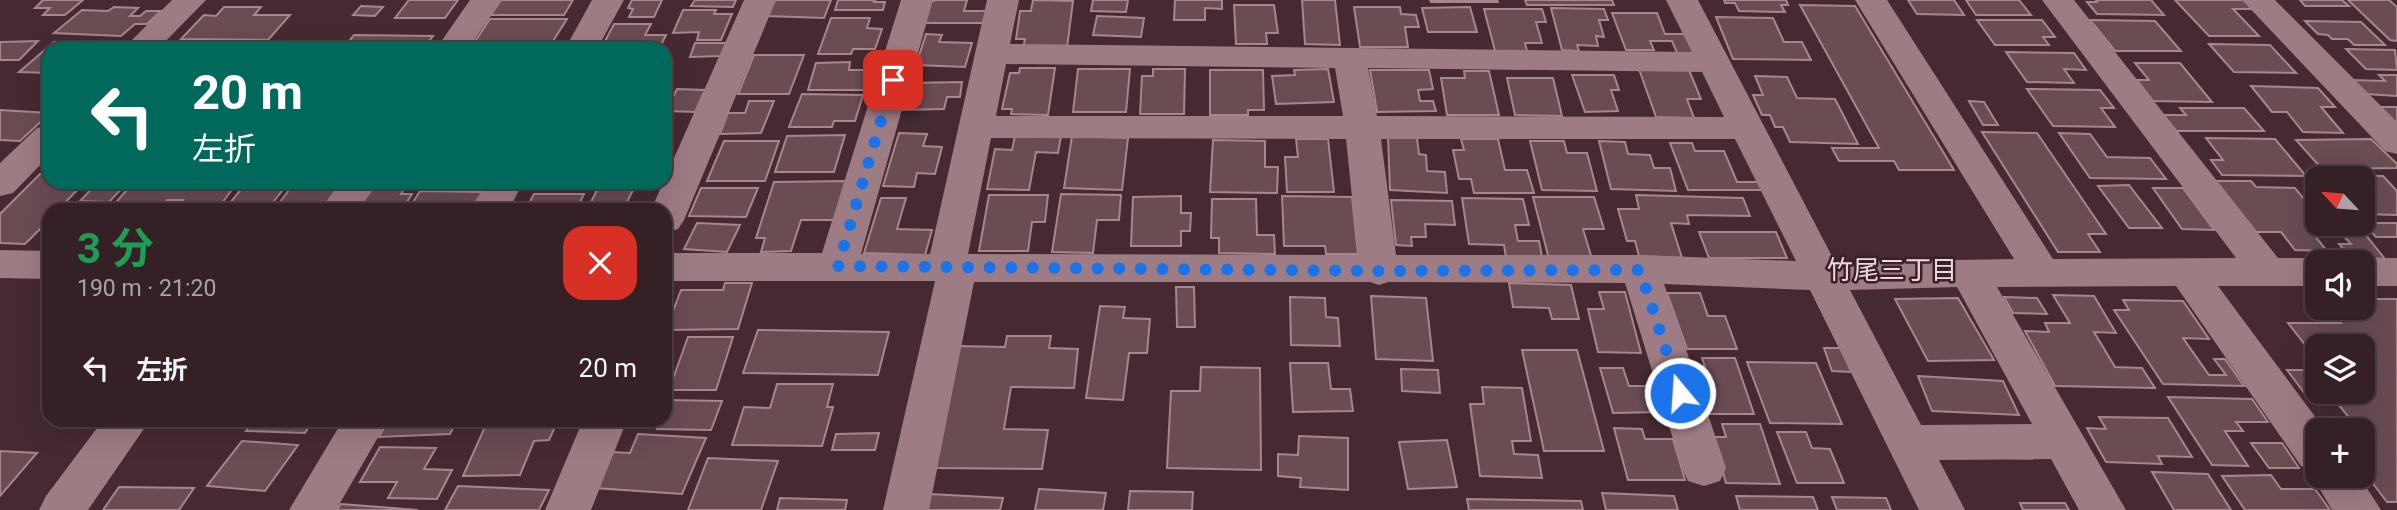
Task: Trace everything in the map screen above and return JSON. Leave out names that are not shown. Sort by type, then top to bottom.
[{"type":"street","points":[[146,42],[190,0]]},
{"type":"street","points":[[457,42],[486,0]]},
{"type":"street","points":[[584,42],[608,0]]},
{"type":"street","points":[[672,204],[760,0]]},
{"type":"street","points":[[838,266],[917,0]]},
{"type":"street","points":[[906,510],[957,268],[949,254],[1003,0]]},
{"type":"street","points":[[1682,0],[1942,510]]},
{"type":"street","points":[[1871,0],[2042,273]]},
{"type":"street","points":[[2058,0],[2267,272]]},
{"type":"street","points":[[2258,0],[2397,143]]},
{"type":"street","points":[[990,54],[1714,62]]},
{"type":"street","points":[[1349,56],[1362,128],[1379,271]]},
{"type":"street","points":[[974,127],[1747,128]]},
{"type":"street","points":[[0,184],[42,143]]},
{"type":"street","points":[[0,264],[42,265]]},
{"type":"street","points":[[672,269],[838,266],[1379,271],[1640,270],[1824,276],[1969,272],[2305,272]]},
{"type":"street","points":[[1640,270],[1704,468]]},
{"type":"street","points":[[2186,271],[2305,436]]},
{"type":"street","points":[[1969,272],[2103,510]]},
{"type":"street","points":[[2375,272],[2397,272]]},
{"type":"street","points":[[62,510],[123,427]]},
{"type":"street","points":[[312,510],[362,427]]},
{"type":"street","points":[[568,510],[602,427]]},
{"type":"street","points":[[1909,443],[2064,441]]},
{"type":"street","points":[[2342,488],[2358,510]]},
{"type":"building","points":[[43,0],[83,0],[65,15],[43,15],[50,8],[35,8]]},
{"type":"building","points":[[409,0],[458,0],[445,18],[395,18]]},
{"type":"building","points":[[501,0],[573,0],[564,15],[491,15]]},
{"type":"building","points":[[632,0],[662,0],[654,17],[629,17],[633,9],[628,8]]},
{"type":"building","points":[[695,0],[736,0],[733,7],[691,6]]},
{"type":"building","points":[[775,0],[831,0],[824,18],[768,16]]},
{"type":"building","points":[[838,0],[885,2],[883,10],[835,10]]},
{"type":"building","points":[[967,0],[964,11],[987,11],[984,23],[922,23],[928,2]]},
{"type":"building","points":[[1033,0],[1073,1],[1067,48],[1023,48],[1025,39],[1016,39],[1020,11],[1031,11]]},
{"type":"building","points":[[1093,0],[1128,0],[1126,12],[1091,11]]},
{"type":"building","points":[[1175,0],[1222,0],[1222,9],[1205,8],[1205,20],[1174,20]]},
{"type":"building","points":[[1302,0],[1335,0],[1340,45],[1305,44]]},
{"type":"building","points":[[1430,0],[1497,0],[1498,2],[1431,2]]},
{"type":"building","points":[[1525,0],[1612,0],[1614,5],[1527,5]]},
{"type":"building","points":[[1724,0],[1786,0],[1788,5],[1781,5],[1785,12],[1739,11],[1735,3],[1725,3]]},
{"type":"building","points":[[1908,0],[1954,0],[1964,15],[1917,14]]},
{"type":"building","points":[[1966,0],[2019,0],[2031,15],[1976,15]]},
{"type":"building","points":[[2096,0],[2151,0],[2164,15],[2097,14],[2087,2],[2097,2]]},
{"type":"building","points":[[2175,0],[2244,0],[2253,9],[2233,9],[2259,36],[2209,36]]},
{"type":"building","points":[[2300,0],[2342,0],[2349,6],[2305,6]]},
{"type":"building","points":[[2348,0],[2389,0],[2397,7],[2397,41],[2390,40]]},
{"type":"building","points":[[1234,5],[1274,5],[1278,33],[1266,33],[1267,44],[1236,44]]},
{"type":"building","points":[[1800,5],[1855,6],[1954,170],[1899,170],[1894,161],[1839,161],[1832,148],[1879,148]]},
{"type":"building","points":[[361,6],[383,7],[375,16],[353,15]]},
{"type":"building","points":[[114,7],[138,8],[130,16],[140,16],[146,11],[161,11],[147,24],[135,24],[121,36],[54,33],[82,10],[108,11]]},
{"type":"building","points":[[224,7],[261,7],[254,15],[290,15],[268,40],[181,39],[204,15],[216,16]]},
{"type":"building","points":[[1354,7],[1400,7],[1401,14],[1416,15],[1419,27],[1405,27],[1408,47],[1360,47]]},
{"type":"building","points":[[1470,7],[1477,32],[1428,32],[1422,8]]},
{"type":"building","points":[[1551,8],[1604,9],[1608,20],[1599,20],[1604,37],[1596,36],[1598,46],[1577,45],[1579,51],[1562,50]]},
{"type":"building","points":[[1484,9],[1542,9],[1546,22],[1536,22],[1542,43],[1525,43],[1527,51],[1495,51]]},
{"type":"building","points":[[683,10],[716,10],[714,14],[732,14],[721,40],[697,40],[699,32],[673,33]]},
{"type":"building","points":[[1612,13],[1657,13],[1665,34],[1688,34],[1696,53],[1677,53],[1672,41],[1650,41],[1654,50],[1626,50]]},
{"type":"building","points":[[1097,16],[1144,18],[1141,37],[1093,35]]},
{"type":"building","points":[[1716,17],[1773,18],[1784,42],[1802,42],[1811,60],[1733,59]]},
{"type":"building","points":[[831,18],[870,18],[867,28],[882,29],[875,49],[853,49],[851,54],[818,54]]},
{"type":"building","points":[[490,19],[567,19],[552,42],[475,42]]},
{"type":"building","points":[[1977,20],[2042,20],[2055,37],[2043,37],[2049,45],[1995,45]]},
{"type":"building","points":[[2090,20],[2155,21],[2181,51],[2115,51]]},
{"type":"building","points":[[2305,21],[2361,22],[2385,45],[2354,45],[2348,39],[2332,39],[2328,35],[2318,34]]},
{"type":"building","points":[[614,24],[651,24],[645,35],[666,35],[662,42],[605,42]]},
{"type":"building","points":[[926,34],[942,35],[939,42],[972,43],[965,67],[916,65]]},
{"type":"building","points":[[354,35],[433,36],[428,42],[348,42]]},
{"type":"building","points":[[38,41],[19,60],[0,60],[0,42]]},
{"type":"building","points":[[695,43],[726,43],[721,56],[690,57]]},
{"type":"building","points":[[2209,44],[2270,45],[2296,73],[2234,72]]},
{"type":"building","points":[[2346,49],[2395,50],[2397,70],[2366,69]]},
{"type":"building","points":[[42,52],[42,73],[19,72]]},
{"type":"building","points":[[2006,52],[2074,53],[2086,70],[2064,69],[2074,83],[2027,82]]},
{"type":"building","points":[[754,55],[804,55],[789,94],[738,94]]},
{"type":"building","points":[[850,62],[849,70],[868,70],[864,90],[808,90],[816,63]]},
{"type":"building","points":[[2135,63],[2180,63],[2212,102],[2153,101],[2137,80],[2149,80]]},
{"type":"building","points":[[1020,68],[1055,68],[1048,115],[1011,114],[1012,109],[1002,109],[1010,73],[1019,73]]},
{"type":"building","points":[[1078,69],[1130,69],[1126,112],[1073,112]]},
{"type":"building","points":[[1153,69],[1185,69],[1184,114],[1140,114],[1142,76],[1153,76]]},
{"type":"building","points":[[1328,69],[1334,102],[1276,104],[1272,76],[1295,75],[1294,70]]},
{"type":"building","points":[[1639,69],[1689,70],[1701,99],[1687,99],[1694,118],[1656,117]]},
{"type":"building","points":[[1210,70],[1263,70],[1264,110],[1248,110],[1248,115],[1210,115]]},
{"type":"building","points":[[1370,70],[1429,70],[1433,89],[1418,90],[1420,101],[1433,101],[1436,111],[1377,112]]},
{"type":"building","points":[[1464,71],[1489,71],[1499,115],[1447,115],[1441,78],[1465,78]]},
{"type":"building","points":[[1572,75],[1614,75],[1619,90],[1611,90],[1618,111],[1585,112]]},
{"type":"building","points":[[2379,75],[2397,75],[2397,96],[2366,94],[2352,80],[2385,81]]},
{"type":"building","points":[[1755,76],[1787,77],[1797,98],[1835,99],[1858,144],[1790,142],[1783,127],[1775,127],[1770,115],[1762,115],[1753,95],[1763,95]]},
{"type":"building","points":[[1507,78],[1553,78],[1562,116],[1515,115]]},
{"type":"building","points":[[962,82],[960,97],[947,97],[944,109],[900,110],[907,83]]},
{"type":"building","points":[[2251,86],[2318,88],[2335,107],[2321,107],[2343,133],[2303,132],[2287,112],[2272,112]]},
{"type":"building","points":[[677,89],[705,90],[695,112],[672,111],[672,99]]},
{"type":"building","points":[[2027,89],[2100,90],[2114,108],[2101,108],[2115,127],[2053,126]]},
{"type":"building","points":[[802,94],[863,95],[855,121],[834,121],[832,127],[789,127]]},
{"type":"building","points":[[749,101],[774,101],[761,133],[720,134],[728,113],[745,113]]},
{"type":"building","points":[[1969,101],[1984,102],[1998,125],[1983,125]]},
{"type":"building","points":[[2377,107],[2397,107],[2397,127]]},
{"type":"building","points":[[2180,108],[2244,108],[2264,131],[2176,131],[2163,115],[2186,115]]},
{"type":"building","points":[[0,110],[42,113],[42,121],[20,141],[0,140]]},
{"type":"building","points":[[1982,132],[2037,133],[2106,234],[2088,234],[2100,252],[2058,252]]},
{"type":"building","points":[[899,133],[927,134],[923,146],[942,147],[935,174],[917,173],[914,187],[883,186]]},
{"type":"building","points":[[2059,133],[2090,134],[2107,157],[2150,158],[2166,179],[2090,178]]},
{"type":"building","points":[[845,135],[834,172],[775,172],[787,136]]},
{"type":"building","points":[[1015,136],[1061,136],[1058,153],[1036,152],[1029,190],[987,189],[995,149],[1012,150]]},
{"type":"building","points":[[1072,136],[1128,138],[1122,190],[1064,188]]},
{"type":"building","points":[[1388,137],[1417,138],[1419,154],[1426,155],[1427,171],[1445,172],[1447,193],[1390,190]]},
{"type":"building","points":[[2206,138],[2275,139],[2305,176],[2222,175],[2211,160],[2223,160]]},
{"type":"building","points":[[1296,139],[1328,139],[1334,192],[1287,192],[1285,157],[1298,157]]},
{"type":"building","points":[[1461,139],[1498,139],[1505,170],[1527,170],[1534,193],[1474,193],[1471,179],[1459,179],[1453,150],[1464,150]]},
{"type":"building","points":[[2371,139],[2397,164],[2397,168],[2319,166],[2296,140]]},
{"type":"building","points":[[1213,140],[1265,141],[1265,167],[1278,167],[1277,193],[1210,192]]},
{"type":"building","points":[[724,141],[779,141],[765,181],[707,181]]},
{"type":"building","points":[[1530,141],[1564,141],[1567,153],[1587,153],[1597,191],[1542,190]]},
{"type":"building","points":[[1599,141],[1625,142],[1628,154],[1650,155],[1654,168],[1670,168],[1676,191],[1611,189]]},
{"type":"building","points":[[1670,143],[1692,143],[1695,151],[1724,151],[1737,182],[1760,182],[1764,190],[1688,190]]},
{"type":"building","points":[[40,174],[42,189],[78,189],[65,203],[42,203],[42,227],[25,244],[0,243],[0,214]]},
{"type":"building","points":[[2375,176],[2383,176],[2397,191],[2397,215],[2375,214]]},
{"type":"building","points":[[846,181],[837,220],[801,220],[791,251],[761,252],[765,238],[756,238],[774,182]]},
{"type":"building","points":[[2216,181],[2251,181],[2256,187],[2295,188],[2305,200],[2305,236],[2315,236],[2326,250],[2295,250],[2281,232],[2256,232]]},
{"type":"building","points":[[2129,185],[2162,228],[2129,228],[2098,186]]},
{"type":"building","points":[[701,188],[758,188],[746,217],[689,216]]},
{"type":"building","points":[[2153,188],[2183,188],[2214,230],[2182,229]]},
{"type":"building","points":[[91,189],[121,189],[109,202],[80,201]]},
{"type":"building","points":[[128,189],[232,189],[222,203],[180,203],[183,200],[167,200],[165,203],[115,203]]},
{"type":"building","points":[[241,189],[284,189],[272,203],[230,203]]},
{"type":"building","points":[[290,189],[337,189],[326,203],[279,203]]},
{"type":"building","points":[[372,189],[404,189],[401,194],[412,194],[406,203],[362,203]]},
{"type":"building","points":[[597,190],[633,190],[626,203],[590,203]]},
{"type":"building","points":[[420,191],[482,192],[475,203],[412,203]]},
{"type":"building","points":[[534,194],[584,194],[580,203],[529,203]]},
{"type":"building","points":[[1061,194],[1121,195],[1119,220],[1097,220],[1093,253],[1052,252]]},
{"type":"building","points":[[989,195],[1048,195],[1045,222],[1032,222],[1028,251],[979,251]]},
{"type":"building","points":[[1636,195],[1743,198],[1750,216],[1687,215],[1689,224],[1671,223],[1682,258],[1639,256],[1635,241],[1627,241],[1618,209],[1639,209]]},
{"type":"building","points":[[1181,196],[1181,213],[1191,213],[1190,231],[1181,231],[1181,246],[1131,246],[1133,197]]},
{"type":"building","points":[[1282,196],[1352,197],[1358,254],[1326,254],[1325,246],[1284,246]]},
{"type":"building","points":[[1533,197],[1594,197],[1604,229],[1583,229],[1592,259],[1549,259]]},
{"type":"building","points":[[881,198],[906,198],[897,229],[932,230],[925,255],[864,253]]},
{"type":"building","points":[[1462,198],[1523,199],[1529,225],[1515,225],[1518,241],[1539,241],[1542,257],[1506,257],[1504,245],[1469,244]]},
{"type":"building","points":[[1212,199],[1256,199],[1257,235],[1274,235],[1275,254],[1219,253],[1219,238],[1211,238]]},
{"type":"building","points":[[1391,200],[1452,201],[1455,225],[1425,224],[1426,237],[1411,237],[1412,246],[1396,245]]},
{"type":"building","points":[[697,223],[740,225],[727,252],[684,249]]},
{"type":"building","points":[[2375,223],[2397,223],[2397,237],[2376,237]]},
{"type":"building","points":[[1699,232],[1776,232],[1787,258],[1709,258]]},
{"type":"building","points":[[2344,236],[2367,236],[2385,259],[2375,258],[2375,250],[2344,250],[2339,244],[2351,244]]},
{"type":"building","points":[[725,283],[752,283],[738,329],[672,330],[672,314],[681,290],[723,290]]},
{"type":"building","points":[[1509,283],[1571,285],[1579,319],[1552,319],[1549,308],[1513,307]]},
{"type":"building","points":[[1176,287],[1194,287],[1195,327],[1177,327]]},
{"type":"building","points":[[1599,292],[1625,292],[1641,353],[1598,352],[1588,309],[1604,309]]},
{"type":"building","points":[[1667,293],[1700,293],[1708,316],[1725,316],[1737,349],[1687,349]]},
{"type":"building","points":[[2053,295],[2094,296],[2116,333],[2094,332],[2115,367],[2142,368],[2155,388],[2055,386],[2025,331],[2049,332],[2045,323],[2070,323]]},
{"type":"building","points":[[1371,296],[1426,298],[1433,361],[1376,359]]},
{"type":"building","points":[[1290,297],[1325,298],[1326,317],[1338,318],[1340,346],[1291,345]]},
{"type":"building","points":[[2004,297],[2037,298],[2047,314],[2013,313]]},
{"type":"building","points":[[1958,298],[1994,360],[1928,361],[1895,299]]},
{"type":"building","points":[[2375,299],[2397,299],[2397,502],[2387,502],[2375,486],[2375,418],[2349,418],[2338,404],[2375,404],[2375,334],[2305,334],[2305,345],[2288,323],[2341,323],[2338,320],[2375,320]]},
{"type":"building","points":[[2123,300],[2183,301],[2209,339],[2183,338],[2209,375],[2226,375],[2214,359],[2225,359],[2244,386],[2163,384],[2114,310],[2129,310]]},
{"type":"building","points":[[1100,306],[1125,307],[1123,318],[1150,319],[1147,353],[1129,353],[1123,400],[1086,398]]},
{"type":"building","points":[[758,330],[889,332],[878,375],[743,373]]},
{"type":"building","points":[[1007,336],[1051,336],[1049,348],[1078,349],[1074,388],[1011,387],[1004,429],[1048,430],[1042,469],[935,468],[959,346],[1005,347]]},
{"type":"building","points":[[688,337],[733,337],[716,390],[672,390],[672,382]]},
{"type":"building","points":[[1824,348],[1842,348],[1851,372],[1832,371]]},
{"type":"building","points":[[1522,350],[1577,350],[1604,451],[1544,451]]},
{"type":"building","points":[[1702,358],[1735,358],[1754,414],[1707,414],[1692,366],[1705,367]]},
{"type":"building","points":[[1747,362],[1816,363],[1842,424],[1770,423]]},
{"type":"building","points":[[1290,363],[1328,363],[1331,389],[1350,389],[1353,411],[1293,412]]},
{"type":"building","points":[[1201,367],[1260,368],[1261,470],[1167,468],[1171,391],[1200,391]]},
{"type":"building","points":[[1600,368],[1623,368],[1629,386],[1653,386],[1661,412],[1613,413]]},
{"type":"building","points":[[1401,369],[1438,370],[1440,393],[1402,391]]},
{"type":"building","points":[[2287,370],[2305,370],[2305,394]]},
{"type":"building","points":[[1918,376],[2003,381],[2019,415],[1932,411]]},
{"type":"building","points":[[777,384],[833,384],[827,407],[833,407],[822,446],[732,445],[744,407],[770,408]]},
{"type":"building","points":[[1482,387],[1522,388],[1531,441],[1512,441],[1514,454],[1538,455],[1542,478],[1480,476],[1470,404],[1484,404]]},
{"type":"building","points":[[2168,397],[2252,399],[2268,422],[2236,422],[2243,431],[2225,431],[2248,466],[2212,465]]},
{"type":"building","points":[[672,400],[722,401],[711,430],[657,429],[672,427]]},
{"type":"building","points":[[2099,417],[2168,418],[2192,457],[2158,456],[2162,464],[2106,462],[2087,428],[2106,429]]},
{"type":"building","points":[[1722,424],[1760,424],[1780,484],[1726,483],[1712,437],[1726,437]]},
{"type":"building","points":[[249,427],[309,427],[305,433],[246,431]]},
{"type":"building","points":[[384,427],[454,427],[450,434],[379,437]]},
{"type":"building","points":[[485,427],[555,427],[549,440],[534,441],[520,475],[463,476]]},
{"type":"building","points":[[1614,428],[1642,429],[1645,439],[1673,439],[1685,480],[1628,480]]},
{"type":"building","points":[[1777,432],[1806,432],[1812,448],[1830,449],[1844,483],[1797,483]]},
{"type":"building","points":[[879,433],[875,450],[832,450],[836,434]]},
{"type":"building","points":[[638,434],[706,438],[682,494],[595,488],[613,452],[630,453]]},
{"type":"building","points":[[1299,436],[1348,438],[1348,490],[1300,487],[1301,478],[1278,476],[1278,454],[1298,455]]},
{"type":"building","points":[[1447,440],[1457,487],[1408,489],[1399,442]]},
{"type":"building","points":[[242,441],[298,445],[265,491],[207,486]]},
{"type":"building","points":[[2251,443],[2282,443],[2299,468],[2269,468]]},
{"type":"building","points":[[380,447],[436,448],[424,469],[452,470],[437,499],[388,498],[397,482],[360,482]]},
{"type":"building","points":[[0,451],[37,453],[0,496]]},
{"type":"building","points":[[708,458],[778,461],[761,510],[688,510]]},
{"type":"building","points":[[2152,472],[2208,474],[2231,510],[2174,510]]},
{"type":"building","points":[[2271,475],[2281,489],[2315,489],[2330,510],[2245,510],[2222,476]]},
{"type":"building","points":[[458,486],[549,490],[539,510],[445,510]]},
{"type":"building","points":[[119,487],[194,488],[179,510],[103,510]]},
{"type":"building","points":[[1039,489],[1106,493],[1103,510],[1035,510]]},
{"type":"building","points":[[1130,491],[1193,492],[1192,510],[1128,510]]},
{"type":"building","points":[[1602,493],[1674,496],[1678,510],[1606,510]]},
{"type":"building","points":[[930,494],[1003,498],[1000,510],[926,510]]},
{"type":"building","points":[[1736,496],[1813,497],[1818,510],[1740,510]]},
{"type":"building","points":[[1832,497],[1886,498],[1891,510],[1837,510]]},
{"type":"building","points":[[780,498],[847,500],[845,510],[777,510]]},
{"type":"building","points":[[1467,499],[1581,501],[1583,510],[1469,510]]},
{"type":"building","points":[[2020,503],[2065,503],[2069,510],[2023,510]]},
{"type":"building","points":[[341,504],[418,510],[336,510]]},
{"type":"district","name":"竹尾三丁目","points":[[1892,270]]},
{"type":"route","points":[[893,80],[838,266],[1379,271],[1640,270],[1680,393]]}]
